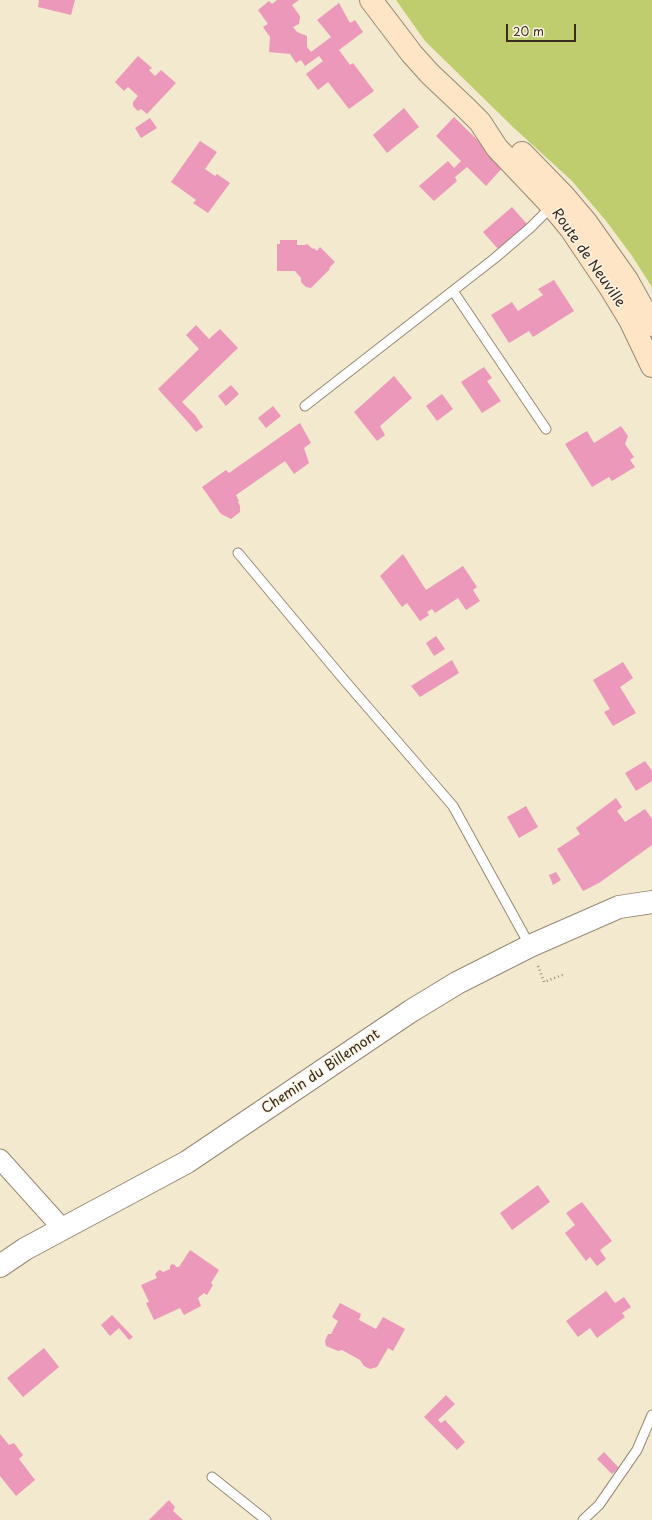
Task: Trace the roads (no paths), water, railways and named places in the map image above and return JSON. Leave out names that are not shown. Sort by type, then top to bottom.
[{"type":"main road","name":"Route de Neuville","points":[[371,0],[412,54],[430,74],[480,122],[497,148],[558,201],[586,222],[627,280],[652,324]]},
{"type":"main road","name":"Route de Neuville","points":[[558,201],[579,241],[630,320],[652,366]]},
{"type":"street","name":"Chemin du Billemont","points":[[0,1266],[25,1248],[187,1162],[436,995],[478,972],[534,955],[619,907],[652,902]]},
{"type":"street","points":[[0,1159],[62,1228]]},
{"type":"lane","points":[[305,406],[453,291],[530,228],[558,201]]},
{"type":"lane","points":[[453,291],[546,429]]},
{"type":"lane","points":[[238,553],[345,682],[453,806],[534,955]]},
{"type":"lane","points":[[582,1520],[599,1505],[637,1450],[652,1415]]},
{"type":"lane","points":[[212,1477],[266,1520]]}]
